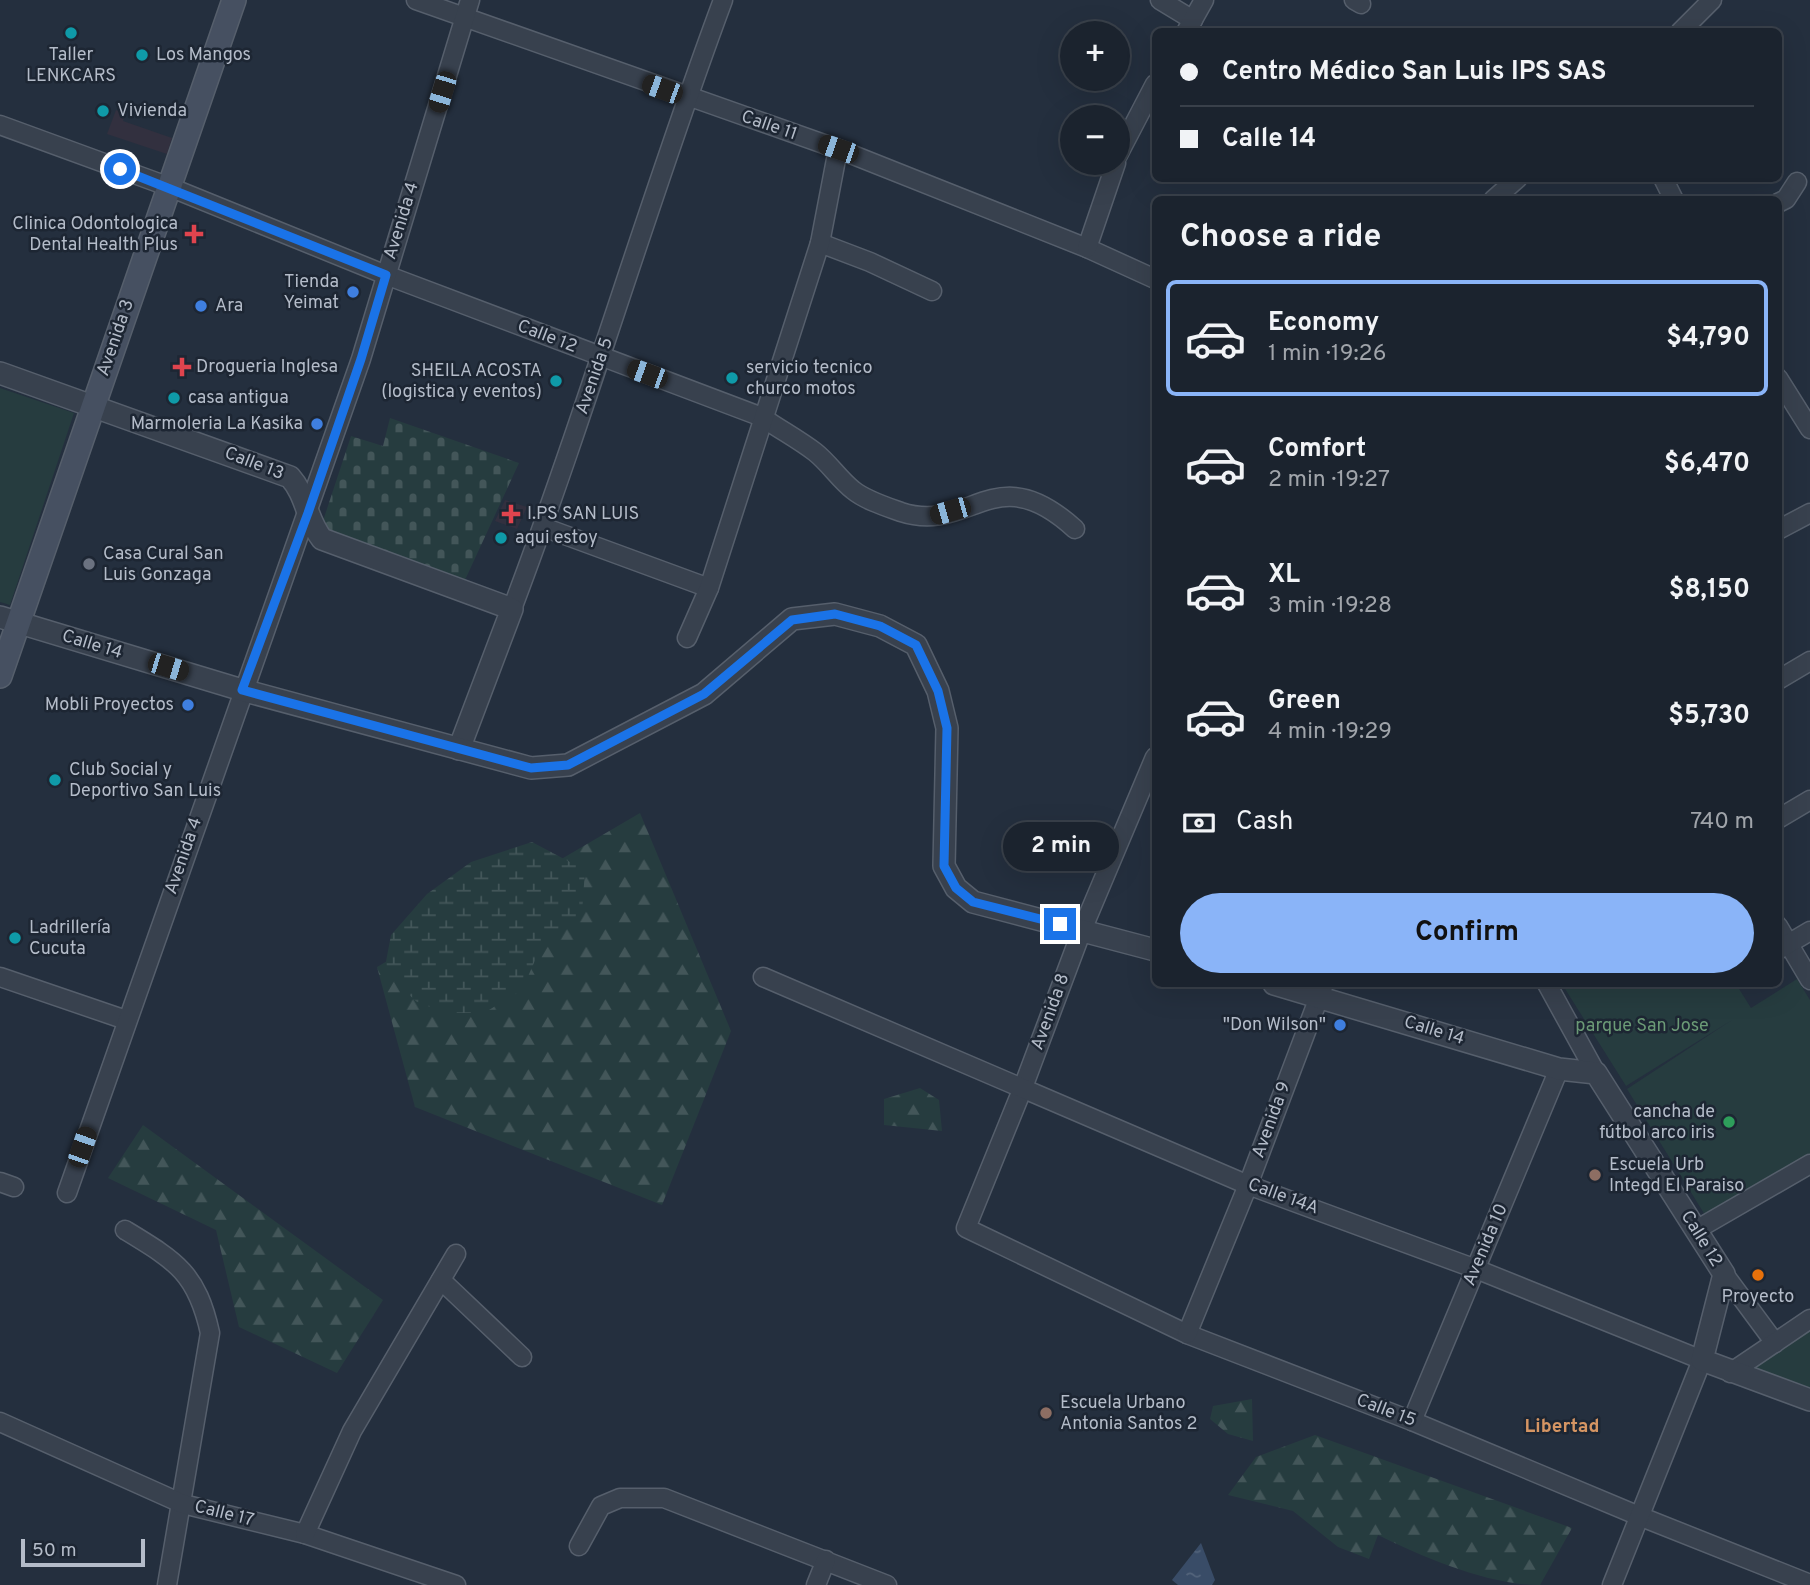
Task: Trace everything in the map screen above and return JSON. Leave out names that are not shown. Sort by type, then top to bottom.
[{"type":"main road","name":"Avenida 3","points":[[0,676],[9,620],[93,405],[233,0]]},
{"type":"street","name":"Calle 11","points":[[416,0],[468,8],[687,98],[838,149],[1087,248],[1152,278]]},
{"type":"street","name":"Avenida 5","points":[[459,749],[543,527],[687,98],[723,0]]},
{"type":"street","points":[[1160,0],[1190,26],[1204,0]]},
{"type":"street","points":[[1684,28],[1712,0]]},
{"type":"street","name":"Avenida 4","points":[[67,1193],[242,690],[308,513],[361,359],[468,8]]},
{"type":"street","points":[[1130,132],[1152,89]]},
{"type":"street","name":"Calle 12","points":[[0,125],[167,186],[386,275],[762,417],[816,453],[855,492],[903,513],[931,517],[988,498],[1024,497],[1053,509],[1075,529]]},
{"type":"street","points":[[687,638],[709,588],[820,243],[838,149]]},
{"type":"street","points":[[1087,248],[1112,175]]},
{"type":"street","points":[[1498,196],[1513,182]]},
{"type":"street","points":[[1782,201],[1797,182]]},
{"type":"street","points":[[820,243],[870,262],[932,291]]},
{"type":"street","name":"Calle 13","points":[[0,373],[290,477],[301,489],[313,528],[322,539],[512,608]]},
{"type":"street","points":[[1782,384],[1810,429]]},
{"type":"street","points":[[1782,528],[1810,513]]},
{"type":"street","points":[[543,527],[709,588]]},
{"type":"street","name":"Calle 14","points":[[9,620],[242,690],[531,768],[568,765],[704,694],[792,620],[835,614],[880,626],[916,645],[938,691],[947,728],[944,866],[956,888],[973,902],[1152,949]]},
{"type":"street","points":[[1782,678],[1810,661]]},
{"type":"street","name":"Avenida 8","points":[[966,1228],[1022,1090],[1082,930],[1152,764]]},
{"type":"street","points":[[1782,817],[1810,800]]},
{"type":"street","points":[[1810,931],[1784,946],[1810,980]]},
{"type":"street","name":"Calle 14A","points":[[763,976],[1022,1090],[1248,1185],[1476,1269],[1730,1373],[1810,1401]]},
{"type":"street","points":[[0,977],[126,1020]]},
{"type":"street","name":"Calle 14","points":[[1298,987],[1321,990],[1559,1069],[1596,1073]]},
{"type":"street","name":"Calle 12","points":[[1549,987],[1596,1073],[1724,1274],[1702,1360]]},
{"type":"street","name":"Avenida 9","points":[[1187,1334],[1248,1185],[1321,990]]},
{"type":"street","name":"Avenida 10","points":[[1412,1421],[1559,1069]]},
{"type":"street","points":[[1696,1230],[1810,1164]]},
{"type":"street","name":"Calle 15","points":[[966,1228],[1187,1334],[1412,1421],[1810,1584]]},
{"type":"street","points":[[125,1230],[162,1253],[184,1273],[202,1298],[210,1334],[167,1585]]},
{"type":"street","points":[[305,1534],[352,1431],[456,1254]]},
{"type":"street","points":[[1724,1274],[1775,1343]]},
{"type":"street","points":[[441,1280],[522,1357]]},
{"type":"street","points":[[1730,1373],[1810,1319]]},
{"type":"street","points":[[1612,1585],[1702,1360]]},
{"type":"street","name":"Calle 17","points":[[0,1422],[183,1504],[305,1534],[456,1585]]},
{"type":"street","points":[[579,1546],[601,1506],[620,1499],[664,1498],[887,1585]]},
{"type":"street","points":[[816,1585],[826,1560]]},
{"type":"shaded area","points":[[116,110],[126,113],[123,121],[172,138],[167,154],[107,134]]},
{"type":"shaded area","name":"I.PS SAN LUIS","points":[[505,500],[527,507],[517,529],[495,521]]},
{"type":"green space","points":[[0,388],[74,413],[10,605],[0,602]]},
{"type":"green space","points":[[390,418],[519,463],[465,580],[321,527],[351,436],[383,446]]},
{"type":"green space","points":[[640,813],[731,1031],[662,1205],[415,1107],[377,967]]},
{"type":"green space","points":[[532,842],[585,870],[582,913],[537,956],[522,990],[484,1013],[446,1013],[417,1002],[384,972],[391,935],[427,894],[471,862]]},
{"type":"green space","name":"cancha de fútbol arco iris","points":[[1797,979],[1810,1000],[1810,1156],[1705,1215],[1627,1089],[1732,1020],[1626,1086],[1564,987],[1738,987],[1751,1008]]},
{"type":"green space","points":[[920,1088],[939,1100],[942,1131],[884,1125],[884,1099]]},
{"type":"green space","points":[[143,1125],[383,1300],[337,1373],[239,1327],[216,1230],[108,1178]]},
{"type":"green space","points":[[1810,1327],[1810,1394],[1744,1371]]},
{"type":"green space","points":[[1252,1399],[1253,1441],[1228,1434],[1210,1419],[1213,1406]]},
{"type":"green space","points":[[1315,1435],[1572,1528],[1540,1585],[1520,1584],[1457,1569],[1378,1535],[1369,1559],[1338,1547],[1293,1511],[1228,1495],[1256,1457]]},
{"type":"water","points":[[1201,1543],[1215,1580],[1212,1585],[1178,1585],[1172,1580]]},
{"type":"place","name":"Taller LENKCARS","points":[[71,33]]},
{"type":"place","name":"Los Mangos","points":[[142,55]]},
{"type":"place","name":"Vivienda","points":[[103,111]]},
{"type":"place","name":"Clinica Odontologica Dental Health Plus","points":[[194,234]]},
{"type":"place","name":"Tienda Yeimat","points":[[353,292]]},
{"type":"place","name":"Ara","points":[[201,306]]},
{"type":"place","name":"Drogueria Inglesa","points":[[182,367]]},
{"type":"place","name":"servicio tecnico churco motos","points":[[732,378]]},
{"type":"place","name":"SHEILA ACOSTA (logistica y eventos)","points":[[556,381]]},
{"type":"place","name":"casa antigua","points":[[174,398]]},
{"type":"place","name":"Marmoleria La Kasika","points":[[317,424]]},
{"type":"place","name":"I.PS SAN LUIS","points":[[511,514]]},
{"type":"place","name":"aqui estoy","points":[[501,538]]},
{"type":"place","name":"Casa Cural San Luis Gonzaga","points":[[89,564]]},
{"type":"place","name":"Mobli Proyectos","points":[[188,705]]},
{"type":"place","name":"Club Social y Deportivo San Luis","points":[[55,780]]},
{"type":"place","name":"Ladrillería Cucuta","points":[[15,938]]},
{"type":"place","name":"\"Don Wilson\"","points":[[1340,1025]]},
{"type":"place","name":"cancha de fútbol arco iris","points":[[1729,1122]]},
{"type":"place","name":"Escuela Urb Integd El Paraiso","points":[[1595,1175]]},
{"type":"place","name":"Proyecto","points":[[1758,1275]]},
{"type":"place","name":"Escuela Urbano Antonia Santos 2","points":[[1046,1413]]},
{"type":"district","name":"Libertad","points":[[1562,1427]]},
{"type":"route","points":[[120,169],[386,275],[361,359],[308,513],[242,690],[531,768],[568,765],[704,694],[792,620],[835,614],[880,626],[916,645],[938,691],[947,728],[944,866],[956,888],[973,902],[1060,924]]},
{"type":"park label","name":"parque San Jose","points":[[1642,1026]]}]
